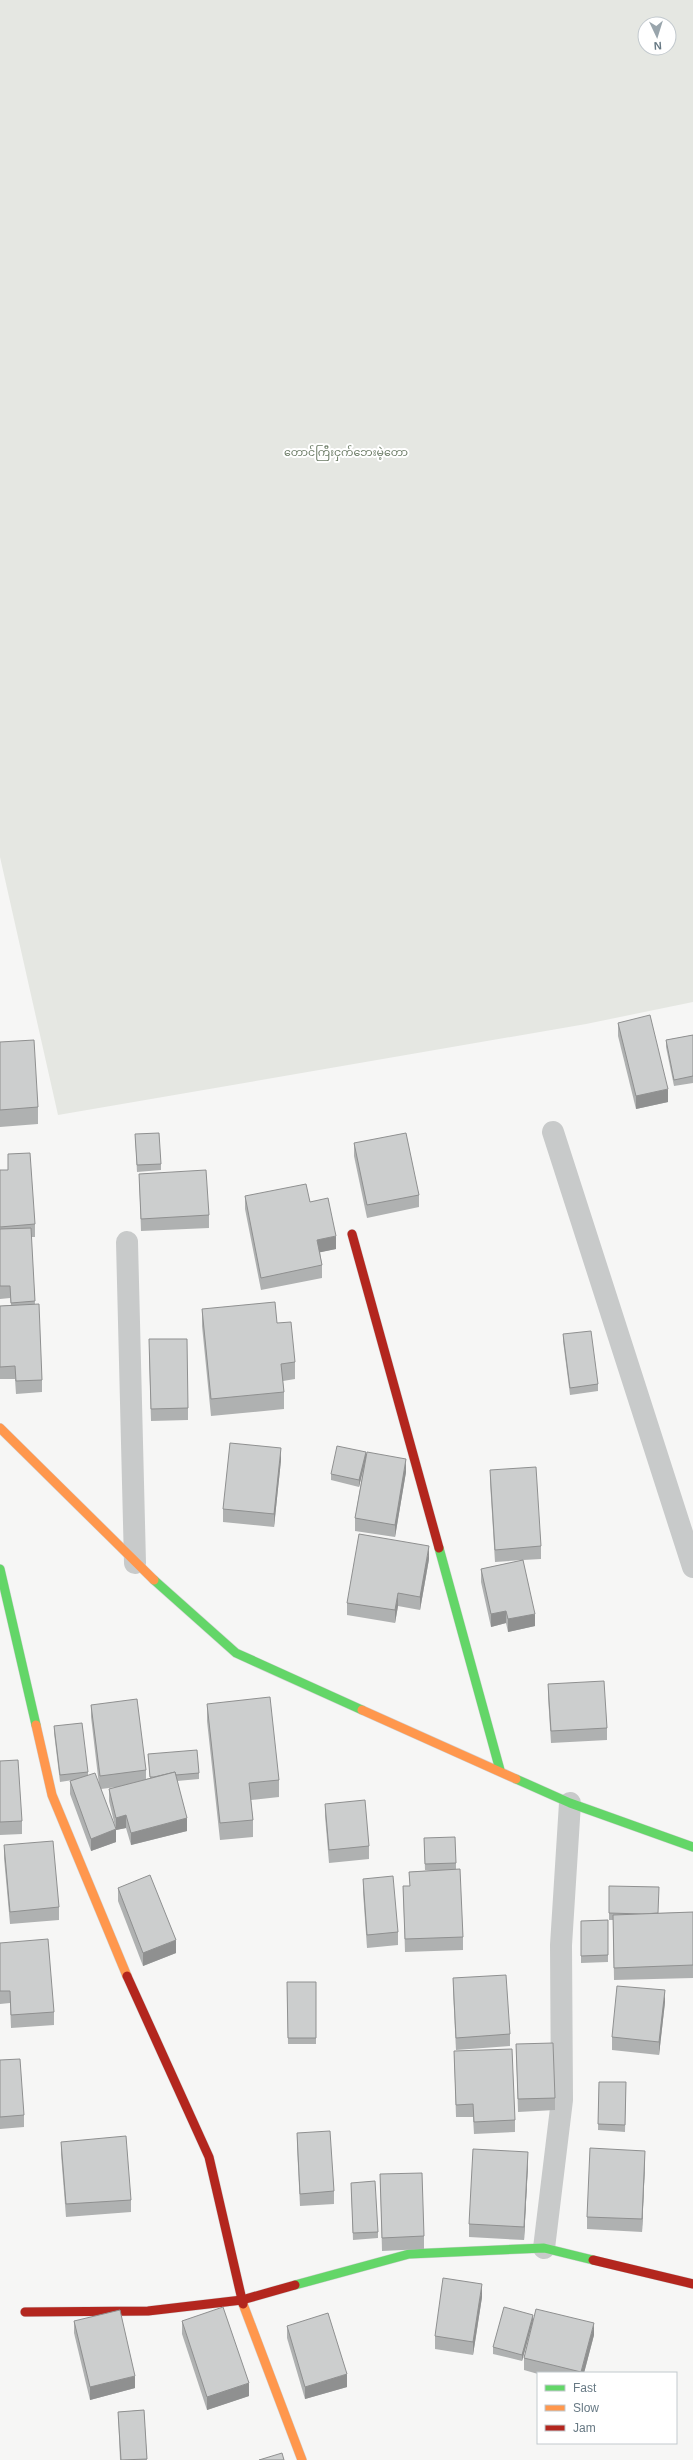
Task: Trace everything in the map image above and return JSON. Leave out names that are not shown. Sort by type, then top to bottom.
[{"type":"street","points":[[553,1132],[693,1567]]},
{"type":"street","points":[[352,1234],[500,1770]]},
{"type":"street","points":[[127,1242],[135,1563]]},
{"type":"street","points":[[0,1428],[135,1563],[236,1654],[500,1770],[570,1803],[693,1847]]},
{"type":"street","points":[[0,1569],[52,1795],[119,1958],[208,2157],[242,2300],[302,2460]]},
{"type":"street","points":[[544,2248],[562,2100],[561,1945],[570,1803]]},
{"type":"street","points":[[25,2312],[148,2311],[242,2300],[409,2254],[544,2248],[693,2284]]},
{"type":"green space","name":"တောင်ကြီးငှက်ဘေးမဲ့တော","points":[[0,0],[693,0],[693,1002],[586,1024],[58,1115],[0,857]]},
{"type":"building","points":[[650,1015],[668,1089],[636,1096],[618,1023]]},
{"type":"building","points":[[693,1035],[693,1076],[674,1080],[666,1040]]},
{"type":"building","points":[[34,1040],[38,1107],[0,1110],[0,1042]]},
{"type":"building","points":[[159,1133],[161,1164],[137,1165],[135,1134]]},
{"type":"building","points":[[406,1133],[419,1195],[367,1205],[354,1143]]},
{"type":"building","points":[[30,1153],[35,1224],[0,1227],[0,1170],[8,1170],[8,1154]]},
{"type":"building","points":[[206,1170],[209,1215],[141,1219],[139,1174]]},
{"type":"building","points":[[306,1184],[310,1202],[328,1198],[336,1236],[317,1240],[322,1265],[261,1278],[245,1196]]},
{"type":"building","points":[[31,1228],[35,1301],[11,1303],[10,1286],[0,1286],[0,1229]]},
{"type":"building","points":[[275,1302],[277,1323],[291,1322],[295,1362],[281,1364],[284,1392],[211,1399],[202,1309]]},
{"type":"building","points":[[39,1304],[42,1380],[16,1381],[15,1366],[0,1367],[0,1306]]},
{"type":"building","points":[[591,1331],[598,1384],[570,1388],[563,1334]]},
{"type":"building","points":[[149,1339],[187,1339],[188,1408],[151,1409]]},
{"type":"building","points":[[230,1443],[281,1448],[274,1514],[223,1509]]},
{"type":"building","points":[[337,1446],[366,1452],[359,1480],[331,1474]]},
{"type":"building","points":[[367,1452],[406,1459],[395,1525],[355,1518]]},
{"type":"building","points":[[536,1467],[541,1546],[495,1550],[490,1470]]},
{"type":"building","points":[[359,1534],[429,1546],[420,1597],[398,1593],[395,1610],[347,1603]]},
{"type":"building","points":[[523,1560],[535,1614],[508,1619],[506,1611],[491,1614],[481,1569]]},
{"type":"building","points":[[604,1681],[607,1728],[551,1731],[548,1684]]},
{"type":"building","points":[[270,1697],[279,1780],[249,1783],[253,1820],[220,1823],[207,1704]]},
{"type":"building","points":[[137,1699],[146,1770],[100,1776],[91,1705]]},
{"type":"building","points":[[82,1723],[88,1772],[60,1775],[54,1726]]},
{"type":"building","points":[[197,1750],[199,1773],[176,1775],[175,1772],[150,1777],[148,1754]]},
{"type":"building","points":[[18,1760],[22,1821],[0,1822],[0,1761]]},
{"type":"building","points":[[175,1772],[187,1818],[131,1833],[126,1815],[116,1818],[109,1789]]},
{"type":"building","points":[[95,1773],[116,1829],[91,1839],[70,1781]]},
{"type":"building","points":[[365,1800],[369,1846],[329,1850],[325,1804]]},
{"type":"building","points":[[455,1837],[456,1863],[425,1864],[424,1838]]},
{"type":"building","points":[[53,1841],[59,1907],[10,1912],[4,1845]]},
{"type":"building","points":[[460,1869],[463,1937],[405,1939],[403,1886],[410,1886],[409,1872]]},
{"type":"building","points":[[150,1875],[176,1940],[143,1953],[118,1888]]},
{"type":"building","points":[[393,1876],[398,1932],[367,1935],[363,1879]]},
{"type":"building","points":[[609,1886],[659,1887],[658,1913],[609,1913]]},
{"type":"building","points":[[693,1912],[693,1965],[614,1968],[613,1915]]},
{"type":"building","points":[[608,1920],[608,1955],[581,1956],[581,1921]]},
{"type":"building","points":[[48,1939],[54,2012],[11,2015],[10,1991],[0,1991],[0,1943]]},
{"type":"building","points":[[506,1975],[510,2034],[456,2038],[453,1978]]},
{"type":"building","points":[[287,1982],[316,1982],[316,2038],[288,2038]]},
{"type":"building","points":[[617,1986],[665,1990],[659,2042],[612,2037]]},
{"type":"building","points":[[553,2043],[555,2098],[518,2099],[516,2044]]},
{"type":"building","points":[[512,2049],[515,2120],[474,2122],[473,2104],[456,2105],[454,2051]]},
{"type":"building","points":[[20,2059],[24,2115],[0,2117],[0,2060]]},
{"type":"building","points":[[599,2082],[626,2082],[625,2125],[598,2124]]},
{"type":"building","points":[[330,2131],[334,2191],[300,2194],[297,2133]]},
{"type":"building","points":[[126,2136],[131,2200],[66,2204],[61,2142]]},
{"type":"building","points":[[590,2148],[645,2151],[642,2219],[587,2217]]},
{"type":"building","points":[[473,2149],[528,2152],[524,2227],[469,2224]]},
{"type":"building","points":[[422,2173],[424,2236],[382,2238],[380,2174]]},
{"type":"building","points":[[375,2181],[378,2232],[353,2233],[351,2183]]},
{"type":"building","points":[[443,2278],[482,2284],[473,2342],[435,2336]]},
{"type":"building","points":[[223,2307],[249,2383],[207,2397],[182,2321]]},
{"type":"building","points":[[504,2307],[533,2315],[522,2355],[493,2347]]},
{"type":"building","points":[[536,2309],[594,2323],[581,2372],[524,2358]]},
{"type":"building","points":[[120,2310],[135,2376],[90,2387],[74,2321]]},
{"type":"building","points":[[328,2313],[347,2374],[305,2387],[287,2326]]},
{"type":"building","points":[[144,2410],[147,2459],[121,2460],[118,2412]]},
{"type":"building","points":[[282,2453],[284,2460],[259,2460]]},
{"type":"traffic: fast","points":[[439,1548],[500,1770]]},
{"type":"traffic: fast","points":[[0,1569],[36,1725]]},
{"type":"traffic: fast","points":[[154,1580],[236,1653],[362,1710]]},
{"type":"traffic: fast","points":[[516,1779],[570,1803],[693,1847]]},
{"type":"traffic: fast","points":[[295,2285],[409,2254],[544,2248],[593,2260]]},
{"type":"traffic: slow","points":[[0,1428],[154,1580]]},
{"type":"traffic: slow","points":[[362,1710],[516,1779]]},
{"type":"traffic: slow","points":[[36,1725],[52,1795],[127,1976]]},
{"type":"traffic: slow","points":[[243,2304],[302,2460]]},
{"type":"traffic: jam","points":[[352,1234],[439,1548]]},
{"type":"traffic: jam","points":[[127,1976],[209,2157],[243,2304]]},
{"type":"traffic: jam","points":[[593,2260],[693,2284]]},
{"type":"traffic: jam","points":[[25,2312],[148,2311],[242,2300],[295,2285]]}]
